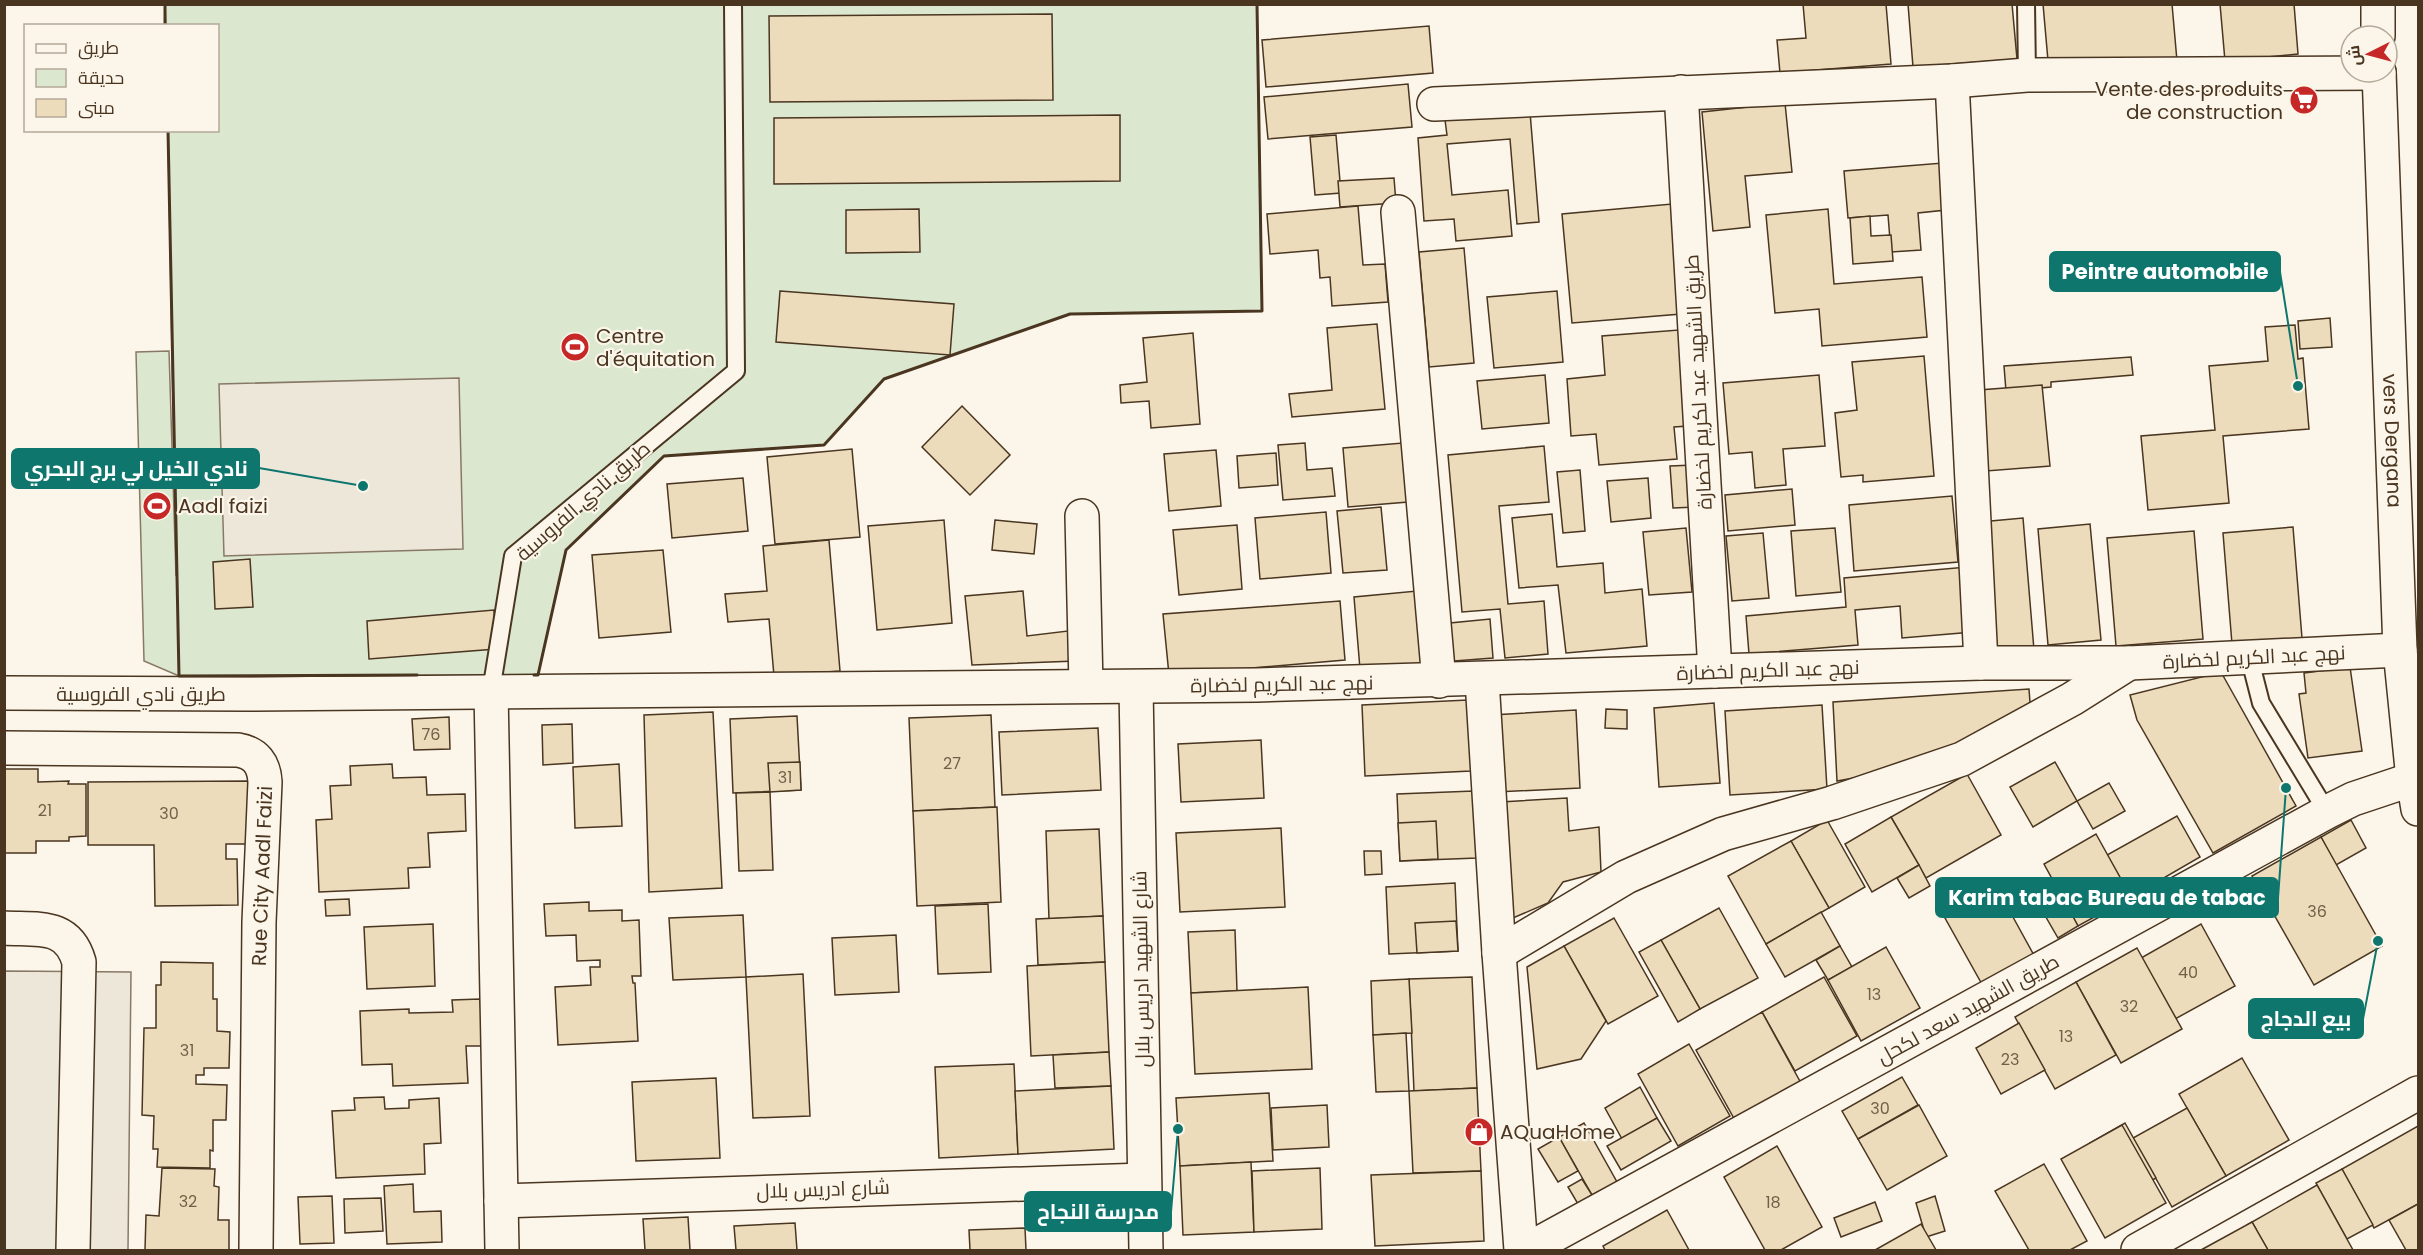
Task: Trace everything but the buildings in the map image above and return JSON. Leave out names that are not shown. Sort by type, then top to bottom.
[{"type":"street","points":[[2378,4],[2378,24]]},
{"type":"street","points":[[1434,104],[1952,81],[2027,75],[2339,72]]},
{"type":"street","points":[[1952,81],[1981,663]]},
{"type":"street","name":"vers Dergana","points":[[2379,84],[2400,650],[2416,794]]},
{"type":"street","name":"طريق الشهيد عبد لكريم لخضارة","points":[[1681,92],[1715,671]]},
{"type":"street","points":[[1398,212],[1439,681]]},
{"type":"street","points":[[1082,516],[1086,686]]},
{"type":"street","name":"نهج عبد الكريم لخضارة","points":[[491,691],[1136,687],[1439,681],[1981,663],[2129,663],[2400,650]]},
{"type":"street","points":[[1499,953],[1626,877],[1723,834],[1832,803],[1962,759],[2072,699],[2129,663]]},
{"type":"street","points":[[1482,680],[1521,1251]]},
{"type":"street","name":"شارع الشهيد ادريس بلال","points":[[1136,687],[1146,1251]]},
{"type":"street","name":"طريق نادي الفروسية","points":[[4,693],[249,694],[491,691]]},
{"type":"street","points":[[491,691],[502,1251]]},
{"type":"street","name":"Rue City Aadl Faizi","points":[[4,748],[238,750],[254,755],[261,763],[265,782],[259,922],[256,1251]]},
{"type":"street","name":"طريق الشهيد سعد لكحل","points":[[1527,1251],[2327,812],[2353,799],[2416,794]]},
{"type":"street","points":[[4,928],[52,931],[63,935],[71,943],[80,962],[74,1251]]},
{"type":"street","points":[[2138,1251],[2418,1093]]},
{"type":"street","name":"شارع ادريس بلال","points":[[501,1201],[1144,1180]]},
{"type":"lane","name":"طريق نادي الفروسية","points":[[491,691],[513,556],[736,371],[733,4]]},
{"type":"lane","points":[[2026,4],[2027,75]]},
{"type":"lane","points":[[2249,656],[2261,703],[2327,812]]},
{"type":"green space","name":"Centre d'équitation","points":[[165,5],[1257,5],[1262,311],[1070,314],[884,379],[824,445],[664,456],[566,550],[538,675],[179,676],[144,661],[136,352],[169,351],[176,576],[168,132],[219,132],[219,24],[166,24]]},
{"type":"shaded area","points":[[459,378],[463,549],[224,556],[219,384]]},
{"type":"shaded area","points":[[5,971],[131,972],[128,1250],[5,1250]]},
{"type":"wall","points":[[165,4],[165,24]]},
{"type":"wall","points":[[534,675],[538,675],[566,550],[664,456],[824,445],[884,379],[1070,314],[1262,311],[1257,4]]},
{"type":"wall","points":[[168,132],[179,676],[417,675]]},
{"type":"place","name":"Vente des produits de construction","points":[[2304,100]]},
{"type":"place","name":"Centre d'équitation","points":[[575,347]]},
{"type":"place","name":"Peintre automobile","points":[[2298,386]]},
{"type":"place","name":"نادي الخيل لي برج البحري","points":[[363,486]]},
{"type":"place","name":"Aadl faizi","points":[[157,506]]},
{"type":"place","name":"Karim tabac Bureau de tabac","points":[[2286,788]]},
{"type":"place","name":"بيع الدجاج","points":[[2378,941]]},
{"type":"place","name":"مدرسة النجاح","points":[[1178,1129]]},
{"type":"place","name":"AQuaHome","points":[[1479,1132]]}]
